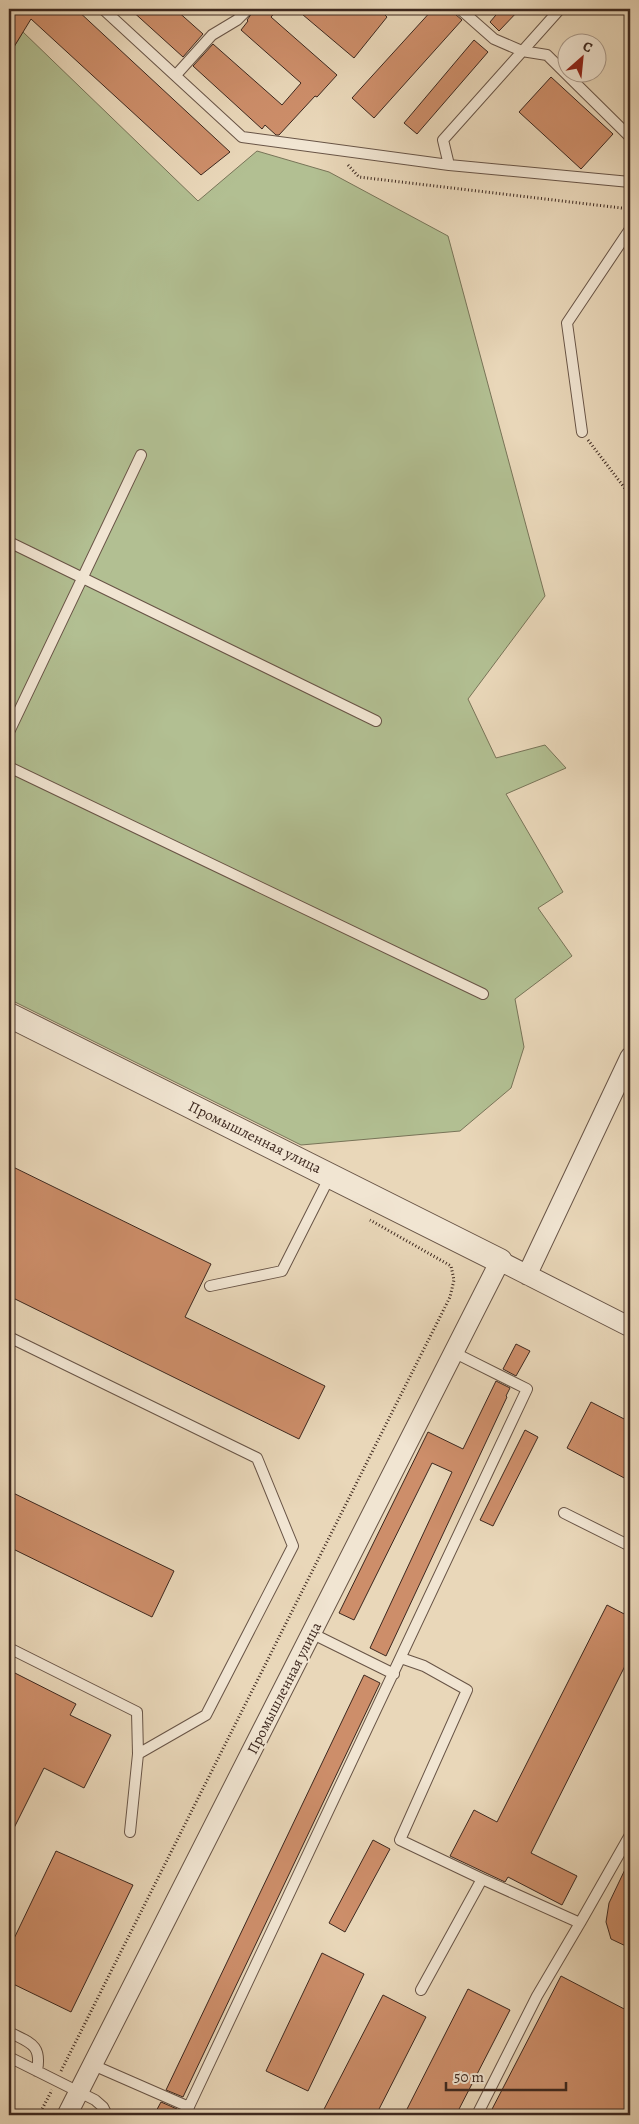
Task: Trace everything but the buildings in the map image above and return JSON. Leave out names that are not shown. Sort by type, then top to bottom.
[{"type":"street","name":"Промышленная улица","points":[[9,1015],[331,1175],[630,1327]]},
{"type":"street","points":[[527,1275],[630,1057]]},
{"type":"street","name":"Промышленная улица","points":[[67,2115],[500,1261]]},
{"type":"lane","points":[[104,9],[242,137],[449,165],[630,182]]},
{"type":"lane","points":[[176,76],[212,35],[238,20],[248,9]]},
{"type":"lane","points":[[460,9],[494,39],[522,51],[547,55],[630,137]]},
{"type":"lane","points":[[449,165],[443,140],[560,9]]},
{"type":"lane","points":[[582,432],[566,323],[630,229]]},
{"type":"lane","points":[[9,732],[141,455]]},
{"type":"lane","points":[[9,542],[376,720]]},
{"type":"lane","points":[[9,767],[483,994]]},
{"type":"lane","points":[[210,1286],[282,1271],[331,1175]]},
{"type":"lane","points":[[9,1337],[257,1458],[293,1546],[206,1715],[138,1754]]},
{"type":"lane","points":[[93,2064],[187,2111],[527,1390],[453,1352]]},
{"type":"lane","points":[[564,1512],[630,1546]]},
{"type":"lane","points":[[312,1633],[394,1674]]},
{"type":"lane","points":[[9,1648],[137,1712],[138,1754],[130,1832]]},
{"type":"lane","points":[[401,1658],[424,1666],[468,1690],[400,1840],[580,1923]]},
{"type":"lane","points":[[477,2115],[537,1996],[630,1835]]},
{"type":"lane","points":[[421,1990],[482,1879]]},
{"type":"lane","points":[[9,2032],[29,2042],[37,2049],[40,2056],[37,2071]]},
{"type":"lane","points":[[9,2057],[95,2100],[103,2107],[107,2115]]},
{"type":"path","points":[[336,151],[359,177],[630,210]]},
{"type":"path","points":[[582,432],[630,495]]},
{"type":"path","points":[[39,2115],[450,1297],[454,1280],[451,1266],[365,1217]]},
{"type":"green space","points":[[23,32],[198,201],[257,151],[329,172],[448,236],[545,596],[468,699],[496,758],[545,745],[566,768],[506,794],[563,892],[538,908],[572,956],[515,999],[524,1047],[511,1088],[460,1131],[301,1145],[9,999],[9,55]]}]
